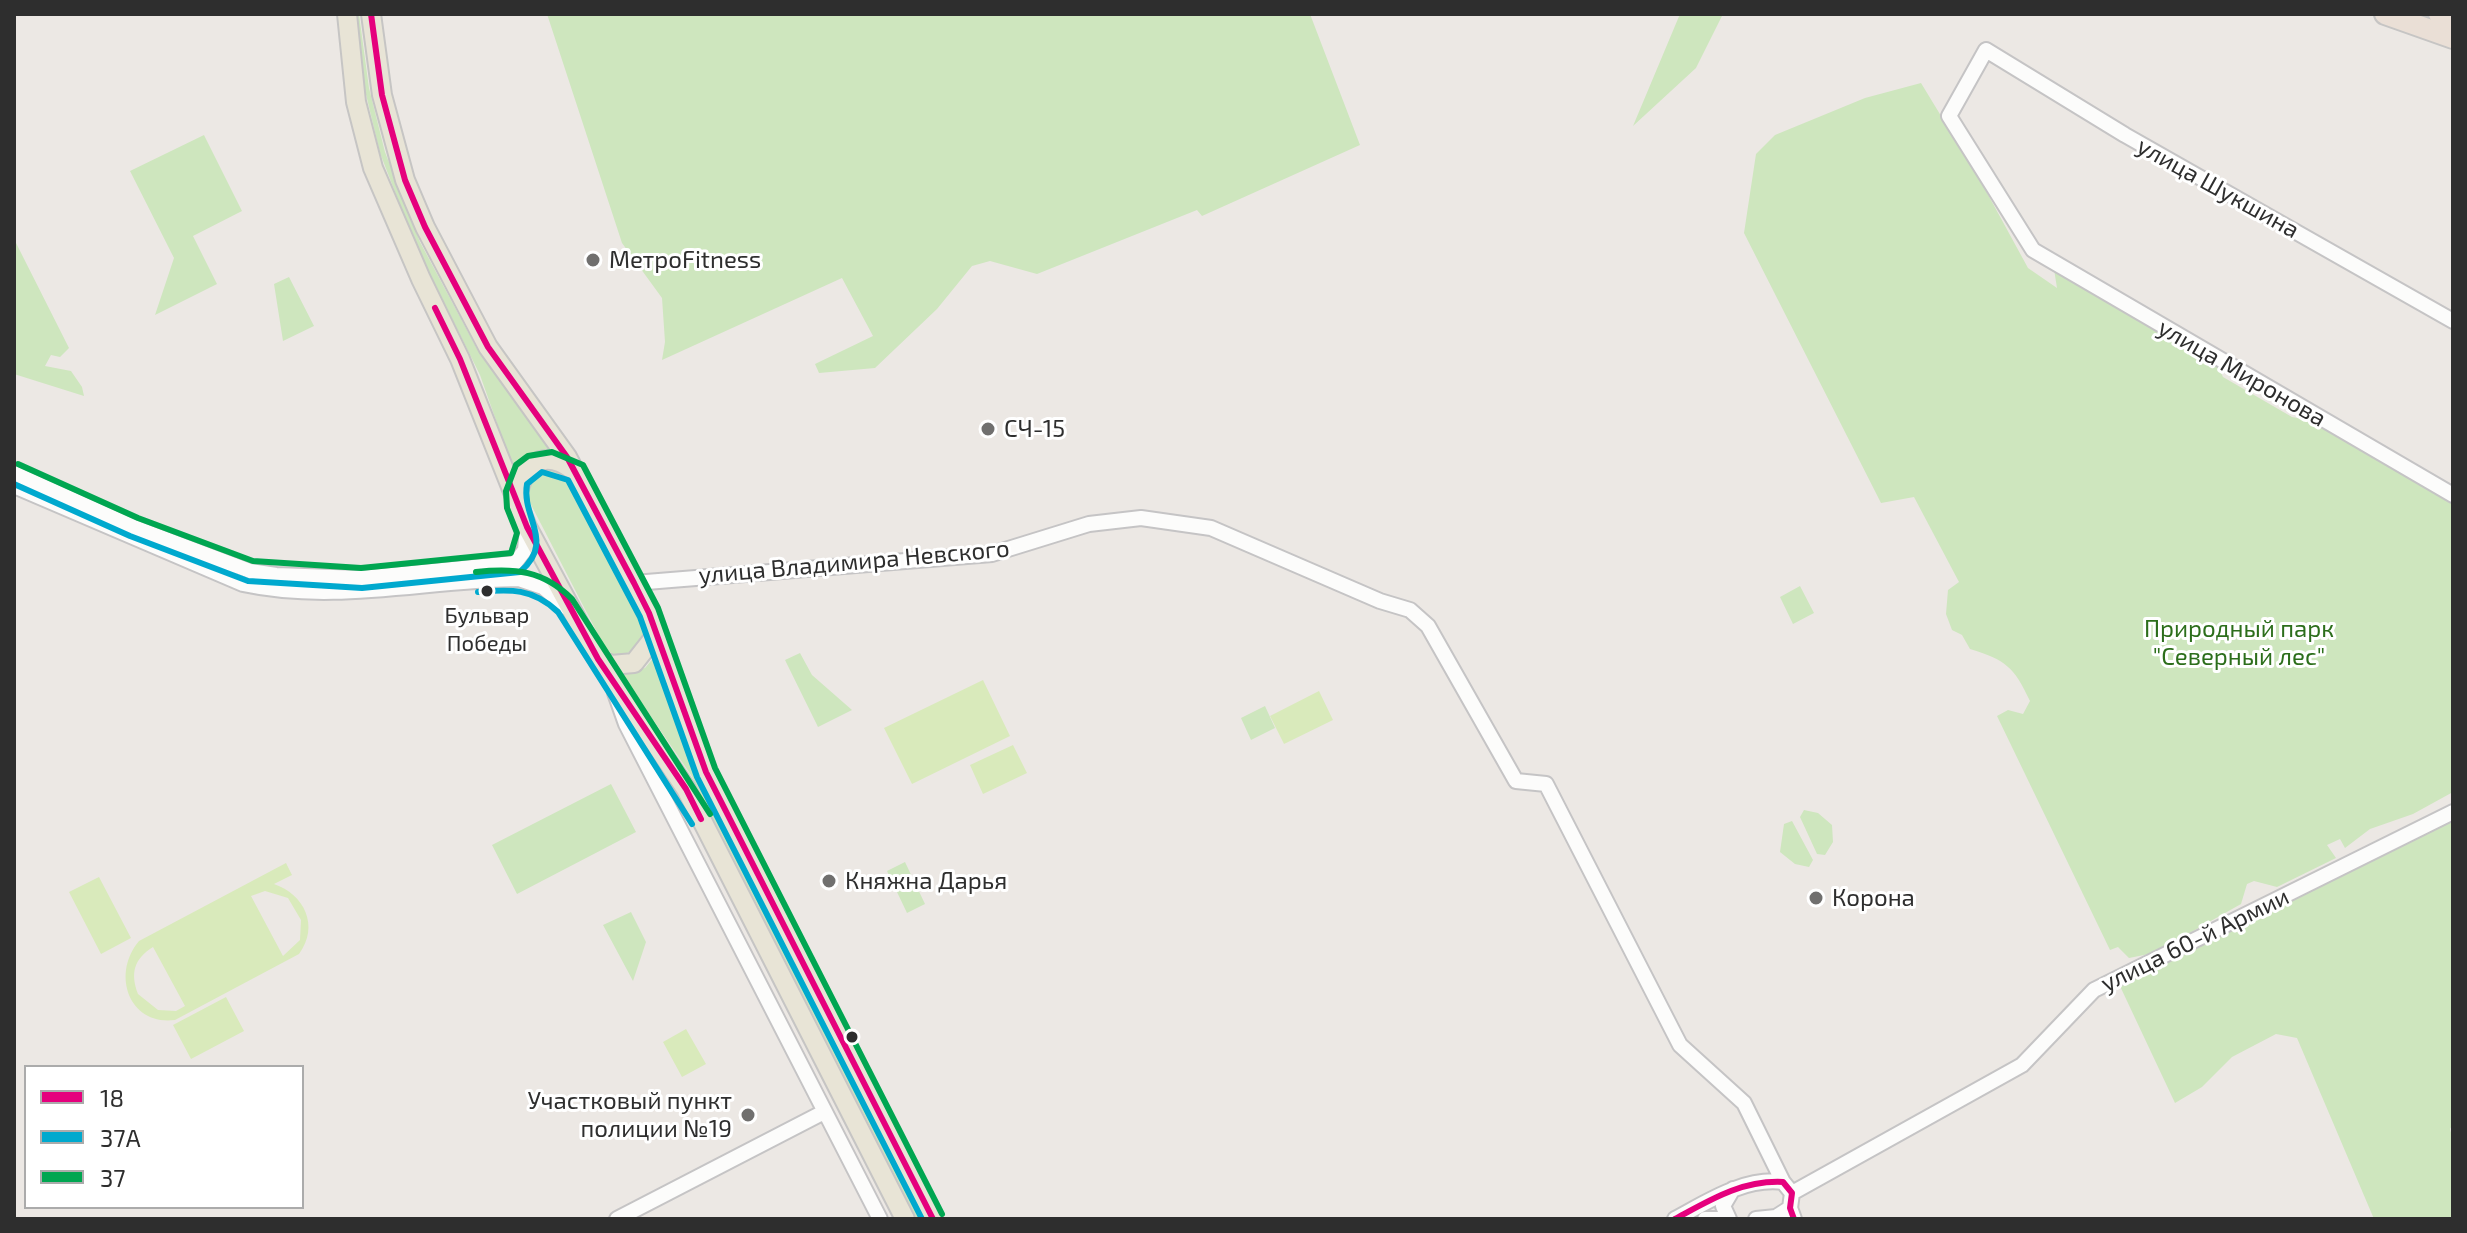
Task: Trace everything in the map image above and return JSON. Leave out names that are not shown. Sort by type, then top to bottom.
[{"type":"highway","points":[[2385,14],[2453,38]]},
{"type":"highway","points":[[2439,14],[2453,19]]},
{"type":"main road","points":[[347,14],[356,102],[373,168],[460,359],[527,527],[611,681],[686,789],[905,1219]]},
{"type":"main road","points":[[371,14],[382,95],[405,180],[425,227],[488,347],[576,473],[634,583],[706,772],[933,1219]]},
{"type":"main road","points":[[517,505],[519,483],[530,466],[550,460],[561,462],[576,473]]},
{"type":"main road","points":[[598,659],[611,665],[634,663],[656,635]]},
{"type":"street","name":"улица Миронова","points":[[1986,50],[1949,116],[2033,250],[2453,495]]},
{"type":"street","name":"улица Шукшина","points":[[1986,50],[2125,135],[2453,321]]},
{"type":"street","points":[[14,473],[226,564],[276,575],[361,578],[515,563],[525,550],[527,527]]},
{"type":"street","points":[[14,486],[173,557],[243,584],[269,590],[361,592],[519,579],[543,587],[572,614]]},
{"type":"street","name":"улица Владимира Невского","points":[[634,583],[992,554],[1014,550],[1062,529],[1141,518],[1211,528],[1380,601],[1410,610],[1428,626],[1516,781],[1546,784],[1680,1045],[1744,1103],[1790,1201]]},
{"type":"street","points":[[611,681],[626,724],[880,1219]]},
{"type":"street","name":"улица 60-й Армии","points":[[1756,1219],[1776,1217],[1790,1201],[2022,1065],[2094,990],[2453,812]]},
{"type":"street","points":[[617,1219],[824,1112]]},
{"type":"street","points":[[1705,1219],[1729,1219],[1724,1200],[1733,1189]]},
{"type":"street","points":[[1675,1219],[1733,1189],[1790,1201]]},
{"type":"green space","points":[[354,14],[359,14],[369,88],[385,152],[420,242],[476,347],[553,453],[530,456],[515,474],[480,375],[415,244],[380,153],[363,82]]},
{"type":"green space","points":[[547,14],[1310,14],[1360,145],[1202,216],[1197,210],[1037,274],[990,261],[972,266],[937,309],[875,368],[819,373],[815,364],[873,336],[842,278],[662,360],[665,342],[662,298],[622,243]]},
{"type":"green space","points":[[1680,14],[1723,14],[1696,68],[1633,126]]},
{"type":"green space","name":"Природный парк \"Северный лес\"","points":[[1921,83],[1980,180],[2028,268],[2057,288],[2053,263],[2213,356],[2223,377],[2292,417],[2330,424],[2453,495],[2453,792],[2413,814],[2370,829],[2345,848],[2340,839],[2327,845],[2336,858],[2277,887],[2254,881],[2247,884],[2241,904],[2154,953],[2129,958],[2118,947],[2110,950],[1997,716],[2008,710],[2023,714],[2030,701],[2024,689],[2008,666],[1970,649],[1962,635],[1952,630],[1946,614],[1948,590],[1959,582],[1914,497],[1881,503],[1744,233],[1756,154],[1775,135],[1865,98]]},
{"type":"green space","points":[[204,135],[242,211],[193,236],[217,284],[155,315],[174,258],[130,171]]},
{"type":"green space","points":[[14,239],[69,348],[60,357],[51,355],[45,366],[71,371],[84,396],[14,374]]},
{"type":"green space","points":[[289,277],[314,326],[283,341],[274,284]]},
{"type":"green space","points":[[549,467],[561,469],[571,478],[640,616],[643,638],[631,651],[615,656],[605,648],[525,493],[536,470]]},
{"type":"green space","points":[[1800,586],[1814,613],[1793,624],[1780,597]]},
{"type":"green space","points":[[800,653],[812,675],[852,710],[818,727],[785,660]]},
{"type":"green space","points":[[655,656],[698,775],[925,1219],[917,1219],[691,775],[621,673],[645,668]]},
{"type":"green space","points":[[983,680],[1010,736],[912,784],[884,728]]},
{"type":"green space","points":[[1319,691],[1333,720],[1284,744],[1270,716]]},
{"type":"green space","points":[[1265,706],[1275,728],[1251,740],[1241,718]]},
{"type":"green space","points":[[1013,745],[1027,773],[983,794],[970,765]]},
{"type":"green space","points":[[611,784],[636,832],[517,894],[492,845]]},
{"type":"green space","points":[[1804,810],[1818,813],[1832,825],[1833,842],[1825,855],[1817,854],[1800,817]]},
{"type":"green space","points":[[2453,814],[2453,1124],[2450,1129],[2453,1140],[2453,1219],[2374,1219],[2297,1038],[2276,1034],[2232,1057],[2202,1087],[2175,1103],[2119,984],[2369,861]]},
{"type":"green space","points":[[1792,821],[1813,860],[1809,867],[1795,864],[1780,852],[1784,824]]},
{"type":"green space","points":[[905,862],[925,904],[907,913],[887,871]]},
{"type":"green space","points":[[286,863],[292,875],[274,884],[294,895],[306,912],[308,922],[308,933],[299,954],[175,1020],[159,1020],[146,1015],[129,995],[126,968],[139,941]],"holes":[[[265,891],[288,898],[301,920],[300,940],[283,956],[251,896]],[[153,947],[185,1006],[176,1011],[158,1010],[138,994],[135,967]]]},
{"type":"green space","points":[[99,877],[131,938],[101,954],[69,892]]},
{"type":"green space","points":[[631,912],[646,942],[633,981],[603,925]]},
{"type":"green space","points":[[226,997],[244,1031],[191,1059],[173,1025]]},
{"type":"green space","points":[[686,1029],[706,1064],[682,1077],[663,1042]]},
{"type":"transit line","name":"18","points":[[371,14],[382,95],[405,180],[425,227],[488,347],[567,457],[634,583],[649,613],[706,772],[933,1219]]},
{"type":"transit line","name":"18","points":[[435,308],[460,359],[527,527],[598,659],[686,789],[701,819]]},
{"type":"transit line","name":"37","points":[[18,464],[138,518],[253,561],[361,568],[511,553],[517,533],[507,508],[506,491],[516,465],[528,456],[552,452],[583,465],[658,608],[715,768],[942,1214]]},
{"type":"transit line","name":"37А","points":[[14,484],[130,536],[248,581],[362,588],[520,572],[530,561],[536,539],[526,496],[527,484],[542,472],[568,480],[640,617],[697,777],[922,1219]]},
{"type":"transit line","name":"37","points":[[476,572],[503,570],[528,573],[550,582],[572,599],[710,814]]},
{"type":"transit line","name":"37А","points":[[478,592],[500,590],[530,594],[558,612],[692,824]]},
{"type":"transit line","name":"18","points":[[1675,1219],[1714,1198],[1768,1182],[1783,1182],[1792,1193],[1790,1208],[1794,1219]]},
{"type":"place","name":"МетроFitness","points":[[593,260]]},
{"type":"place","name":"СЧ-15","points":[[988,429]]},
{"type":"place","name":"Бульвар Победы","points":[[487,591]]},
{"type":"place","name":"Княжна Дарья","points":[[829,881]]},
{"type":"place","name":"Корона","points":[[1816,898]]},
{"type":"place","name":"Участковый пункт полиции №19","points":[[748,1115]]}]
